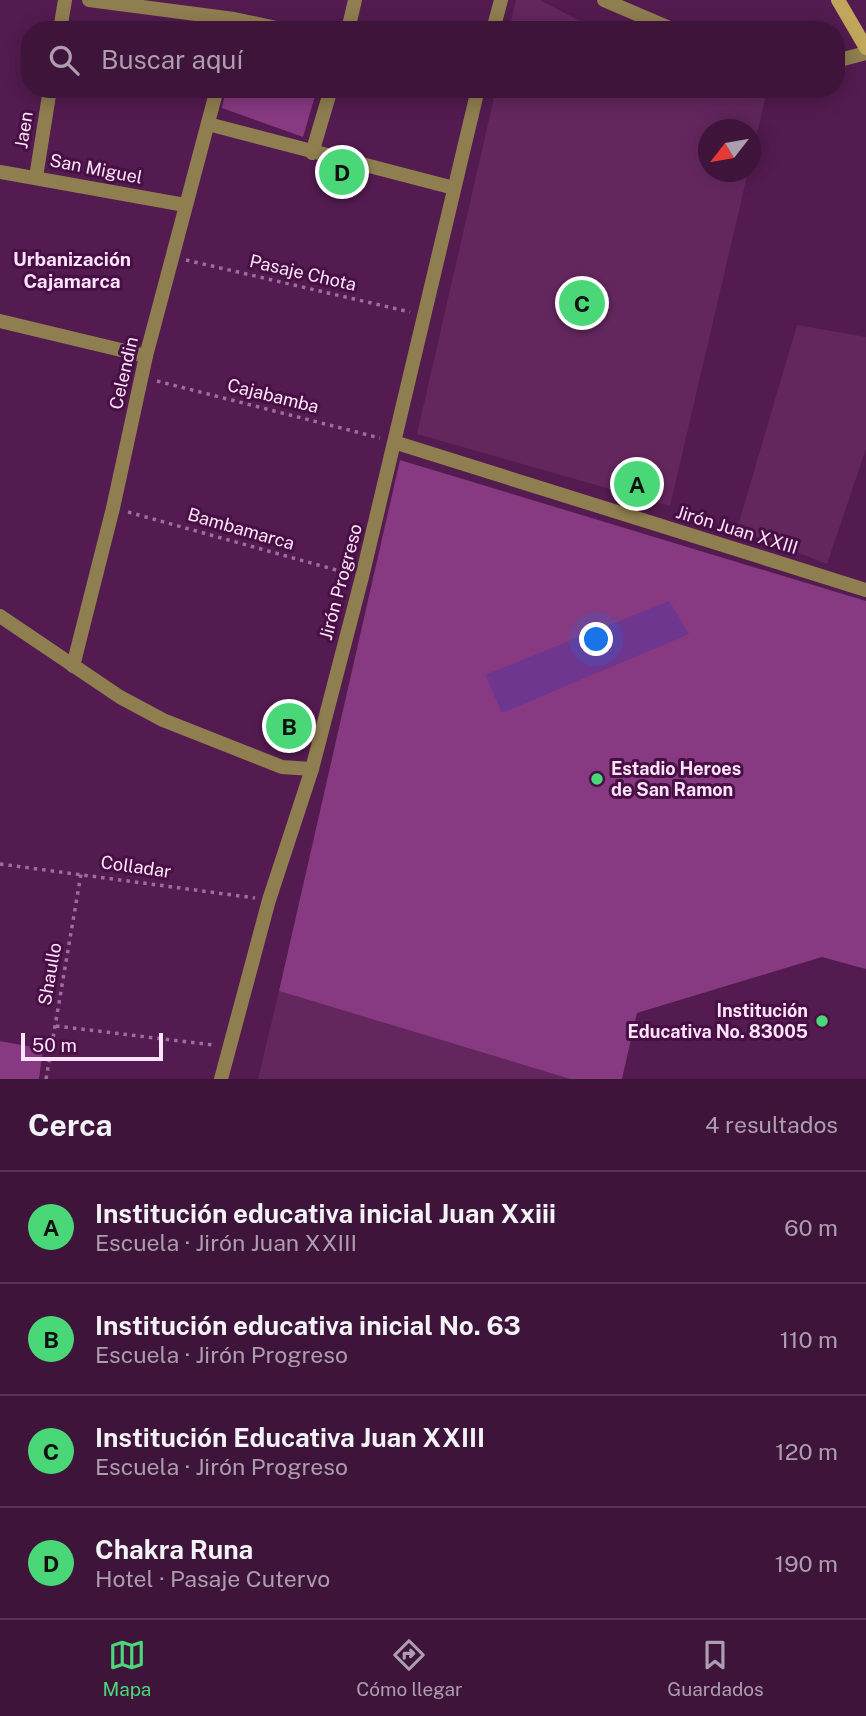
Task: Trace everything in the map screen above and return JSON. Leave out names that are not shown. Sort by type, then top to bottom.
[{"type":"street","points":[[62,21],[65,0]]},
{"type":"street","points":[[89,0],[214,21]]},
{"type":"street","points":[[350,21],[355,0]]},
{"type":"street","points":[[496,21],[501,0]]},
{"type":"street","points":[[604,0],[653,21]]},
{"type":"street","points":[[838,0],[866,50],[845,58]]},
{"type":"street","name":"Jaen","points":[[36,177],[49,98]]},
{"type":"street","name":"Celendin","points":[[73,666],[113,508],[146,356],[215,98]]},
{"type":"street","points":[[312,153],[328,98]]},
{"type":"street","name":"Jirón Progreso","points":[[221,1079],[269,900],[312,769],[397,443],[476,98]]},
{"type":"street","points":[[208,124],[454,188]]},
{"type":"street","name":"San Miguel","points":[[0,172],[185,205]]},
{"type":"street","points":[[0,321],[146,356]]},
{"type":"street","name":"Jirón Juan XXIII","points":[[397,443],[866,590]]},
{"type":"street","points":[[0,616],[73,666],[163,720],[282,767],[312,769]]},
{"type":"path","name":"Pasaje Chota","points":[[174,257],[426,316]]},
{"type":"path","name":"Cajabamba","points":[[142,377],[397,443]]},
{"type":"path","name":"Bambamarca","points":[[113,508],[362,577]]},
{"type":"path","name":"Colladar","points":[[0,864],[269,900]]},
{"type":"path","name":"Shaullo","points":[[46,1079],[81,874]]},
{"type":"path","points":[[56,1026],[230,1047]]},
{"type":"shaded area","points":[[516,0],[540,0],[580,21],[511,21]]},
{"type":"shaded area","points":[[224,98],[314,98],[303,137],[222,108]]},
{"type":"shaded area","points":[[494,98],[765,98],[760,119],[698,119],[698,182],[746,182],[670,506],[417,434]]},
{"type":"shaded area","points":[[797,325],[866,337],[866,449],[827,564],[737,529]]},
{"type":"shaded area","name":"Estadio Heroes de San Ramon","points":[[400,460],[866,601],[866,969],[822,957],[637,1013],[622,1079],[570,1079],[279,991]]},
{"type":"shaded area","points":[[279,991],[570,1079],[258,1079]]},
{"type":"shaded area","points":[[0,1041],[43,1049],[39,1079],[0,1079]]},
{"type":"building","points":[[669,601],[689,634],[502,713],[485,675]]},
{"type":"place","name":"Chakra Runa","points":[[342,172]]},
{"type":"place","name":"Institución Educativa Juan XXIII","points":[[582,303]]},
{"type":"place","name":"Institución educativa inicial Juan Xxiii","points":[[637,484]]},
{"type":"place","name":"Institución educativa inicial No. 63","points":[[289,726]]},
{"type":"place","name":"Estadio Heroes de San Ramon","points":[[597,779]]},
{"type":"place","name":"Institución Educativa No. 83005","points":[[822,1021]]},
{"type":"district","name":"Urbanización Cajamarca","points":[[72,270]]}]
